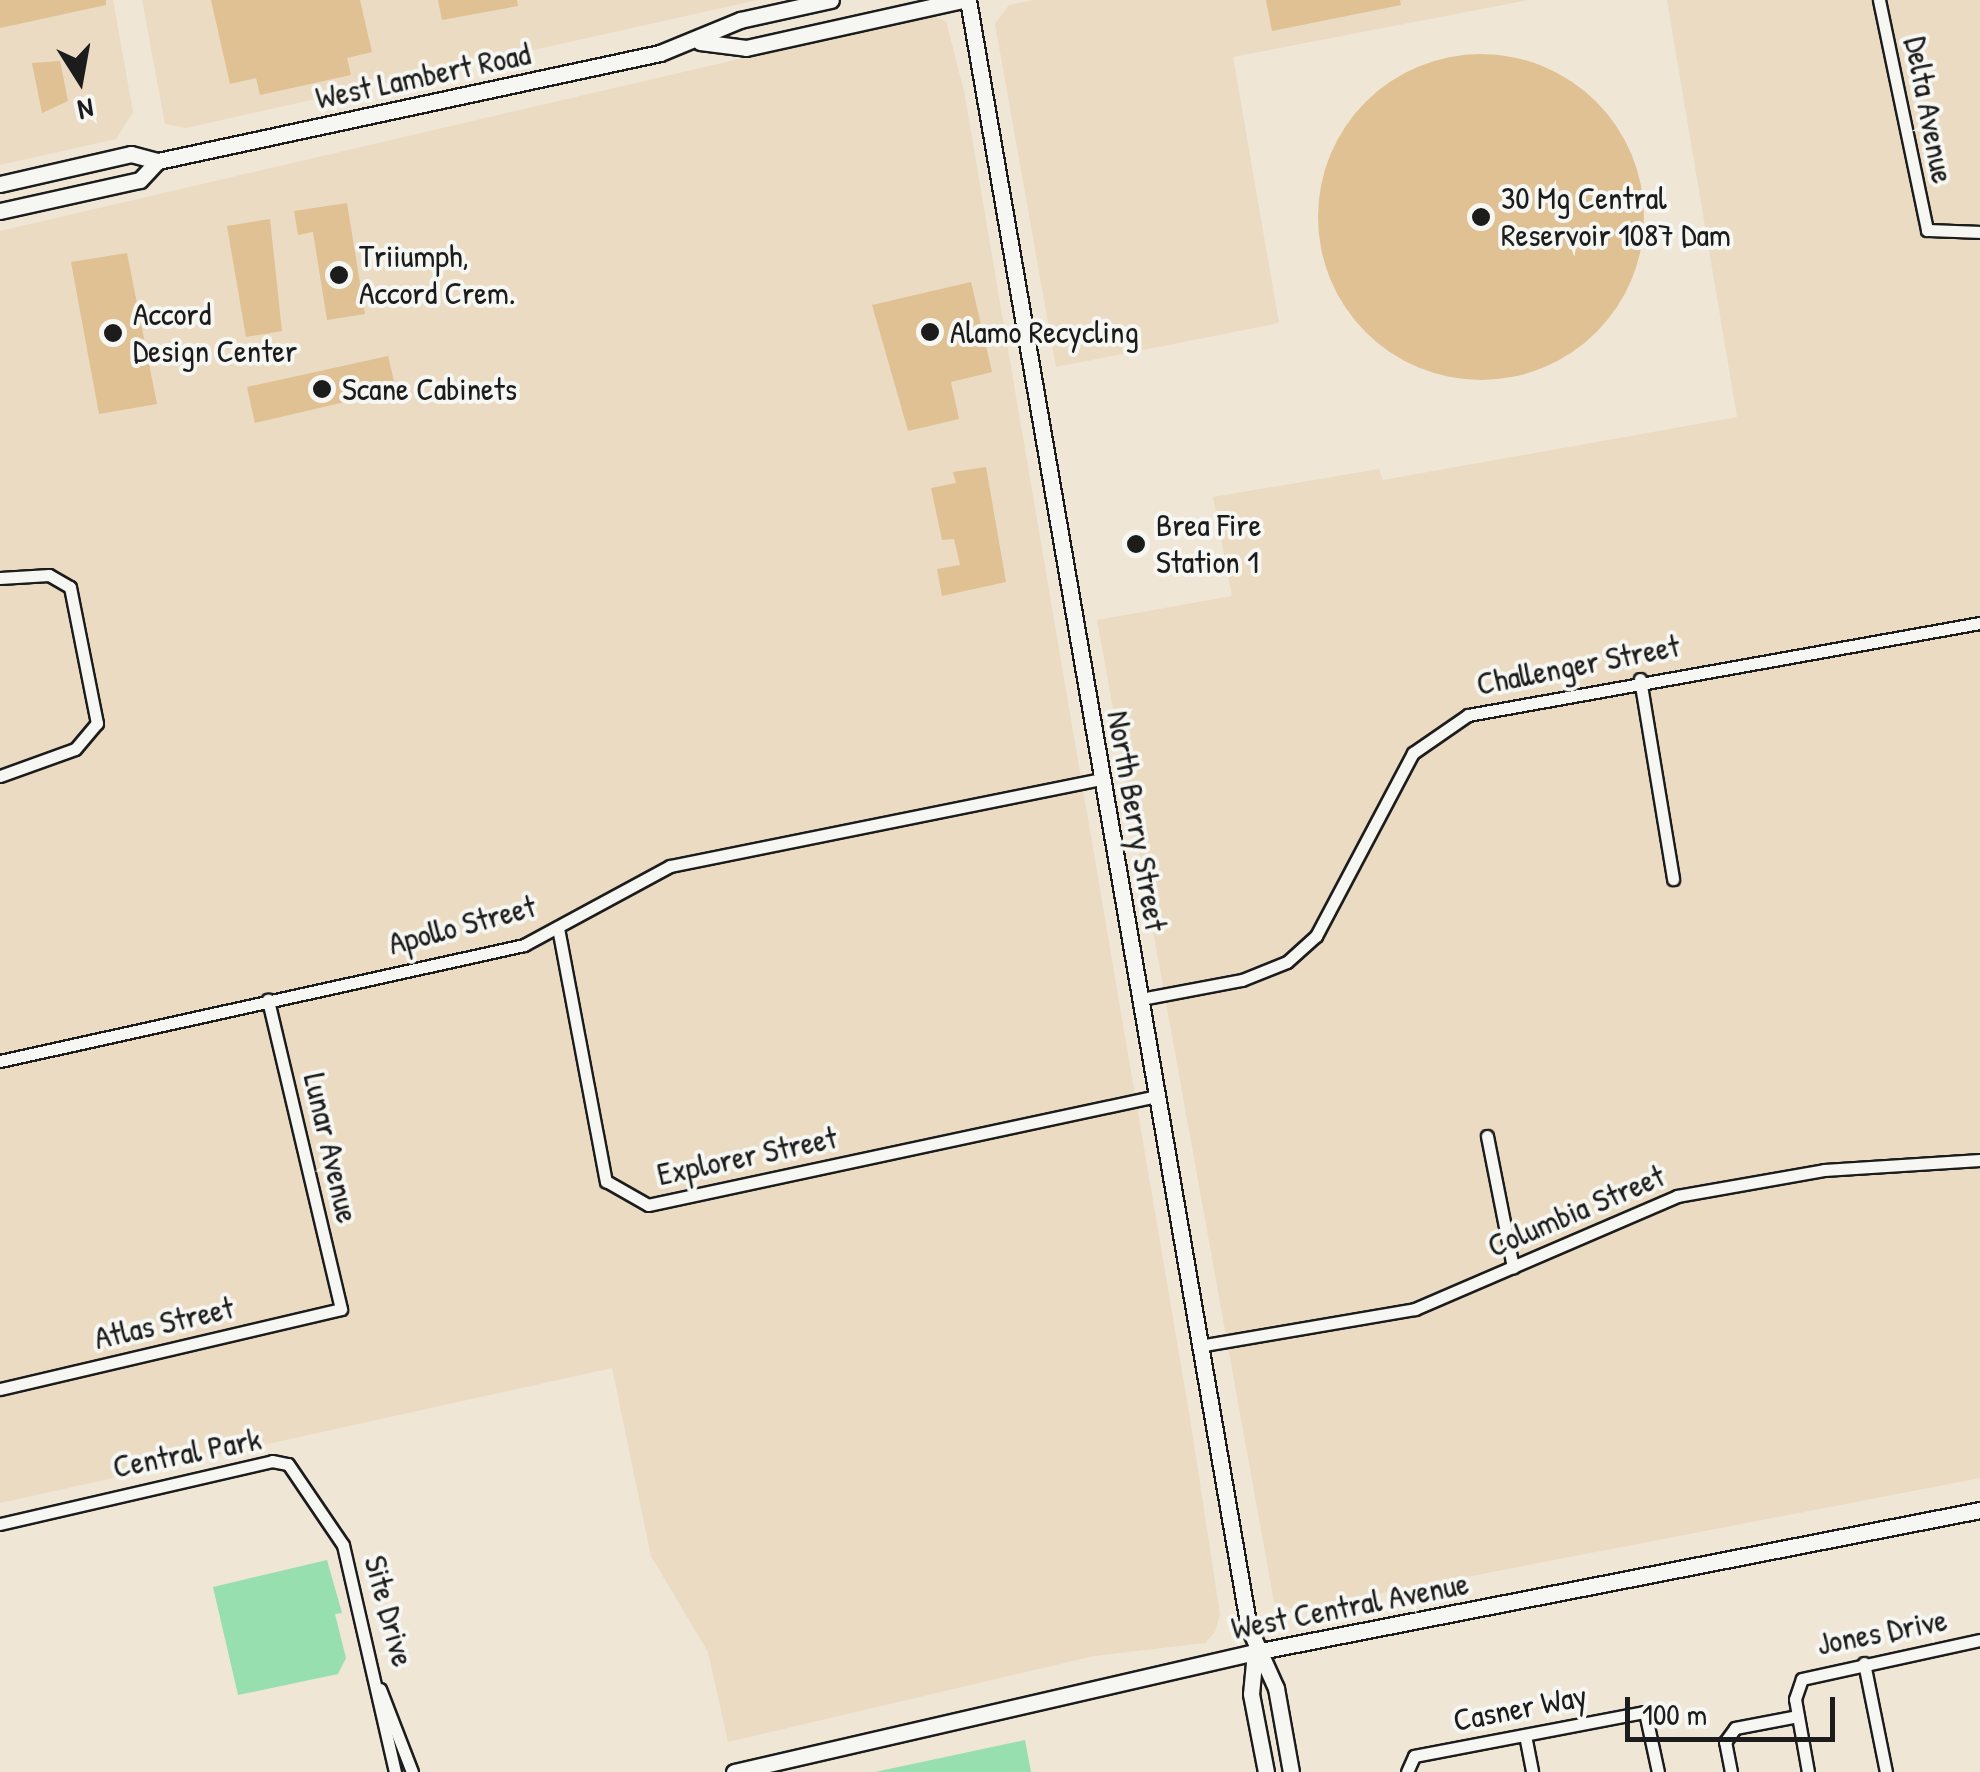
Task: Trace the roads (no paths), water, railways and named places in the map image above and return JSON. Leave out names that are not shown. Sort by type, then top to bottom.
[{"type":"main road","name":"West Lambert Road","points":[[0,184],[130,154],[158,161],[700,42],[740,20],[831,0]]},
{"type":"main road","name":"West Lambert Road","points":[[700,42],[746,48],[965,0]]},
{"type":"main road","name":"North Berry Street","points":[[965,0],[1255,1652],[1251,1694],[1266,1772]]},
{"type":"main road","name":"West Lambert Road","points":[[0,211],[140,180],[158,161]]},
{"type":"main road","name":"West Central Avenue","points":[[734,1772],[1255,1652],[1980,1510]]},
{"type":"main road","name":"North Berry Street","points":[[1255,1652],[1276,1688],[1291,1772]]},
{"type":"street","name":"Delta Avenue","points":[[1879,0],[1927,230],[1980,232]]},
{"type":"street","points":[[0,578],[48,575],[70,587],[94,732],[75,749],[0,776]]},
{"type":"street","name":"Challenger Street","points":[[1141,999],[1242,980],[1287,962],[1316,936],[1413,753],[1458,720],[1640,679],[1980,623]]},
{"type":"street","points":[[1640,679],[1673,878]]},
{"type":"street","name":"Apollo Street","points":[[0,1062],[524,944],[558,928],[634,879],[670,866],[1101,780]]},
{"type":"street","name":"Explorer Street","points":[[558,928],[606,1181],[648,1205],[1157,1096]]},
{"type":"street","name":"Lunar Avenue","points":[[268,1000],[340,1309]]},
{"type":"street","points":[[1487,1136],[1513,1267]]},
{"type":"street","name":"Columbia Street","points":[[1200,1346],[1415,1308],[1678,1196],[1824,1170],[1980,1160]]},
{"type":"street","name":"Atlas Street","points":[[0,1389],[340,1309]]},
{"type":"street","name":"Central Park","points":[[0,1524],[272,1461],[288,1464],[311,1489],[344,1547]]},
{"type":"street","name":"Site Drive","points":[[344,1547],[380,1688],[395,1772]]},
{"type":"street","name":"Jones Drive","points":[[1798,1716],[1798,1684],[1810,1674],[1980,1640]]},
{"type":"street","points":[[1864,1663],[1886,1772]]},
{"type":"street","name":"Site Drive","points":[[380,1688],[412,1772]]},
{"type":"street","name":"Casner Way","points":[[1408,1768],[1525,1735],[1645,1712],[1658,1772]]},
{"type":"street","points":[[1732,1772],[1725,1742],[1735,1728],[1798,1716],[1808,1772]]},
{"type":"street","points":[[1525,1735],[1532,1772]]},
{"type":"place","name":"30 Mg Central Reservoir 1087 Dam","points":[[1481,217]]},
{"type":"place","name":"Triiumph, Accord Crem.","points":[[339,275]]},
{"type":"place","name":"Alamo Recycling","points":[[930,332]]},
{"type":"place","name":"Accord Design Center","points":[[113,333]]},
{"type":"place","name":"Scane Cabinets","points":[[322,389]]},
{"type":"place","name":"Brea Fire Station 1","points":[[1136,544]]}]
